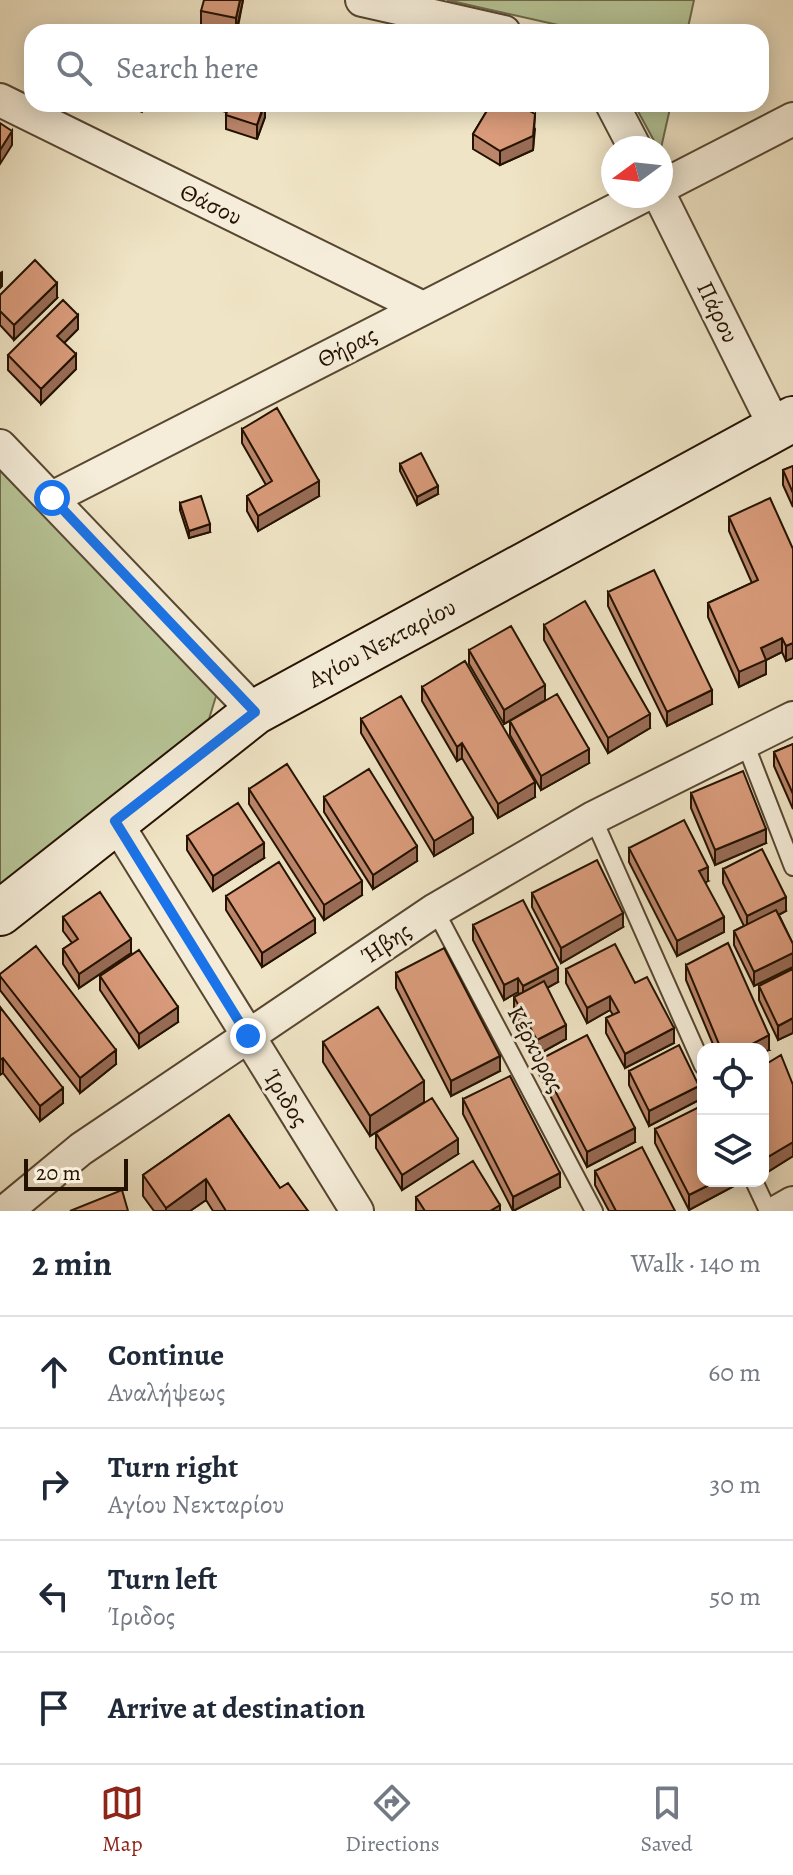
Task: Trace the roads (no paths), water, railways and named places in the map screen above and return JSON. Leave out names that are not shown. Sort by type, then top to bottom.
[{"type":"street","points":[[362,0],[468,24]]},
{"type":"street","name":"Θάσου","points":[[0,100],[24,112]]},
{"type":"street","name":"Θάσου","points":[[24,112],[423,308]]},
{"type":"street","points":[[616,112],[629,136]]},
{"type":"street","points":[[673,181],[793,119]]},
{"type":"street","name":"Θήρας","points":[[52,498],[619,208]]},
{"type":"street","name":"Πάρου","points":[[667,208],[784,423]]},
{"type":"street","name":"Αγίου Νεκταρίου","points":[[0,913],[255,712],[784,423]]},
{"type":"street","points":[[0,446],[255,712]]},
{"type":"street","name":"Ήβης","points":[[6,1211],[81,1149],[435,910],[593,818],[793,718]]},
{"type":"street","name":"Ίριδος","points":[[115,821],[357,1211]]},
{"type":"street","points":[[779,1211],[793,1203]]},
{"type":"lane","points":[[745,743],[793,867]]},
{"type":"lane","points":[[593,818],[697,1052]]},
{"type":"lane","name":"Κέρκυρας","points":[[435,910],[594,1211]]},
{"type":"lane","points":[[757,1187],[768,1211]]}]
